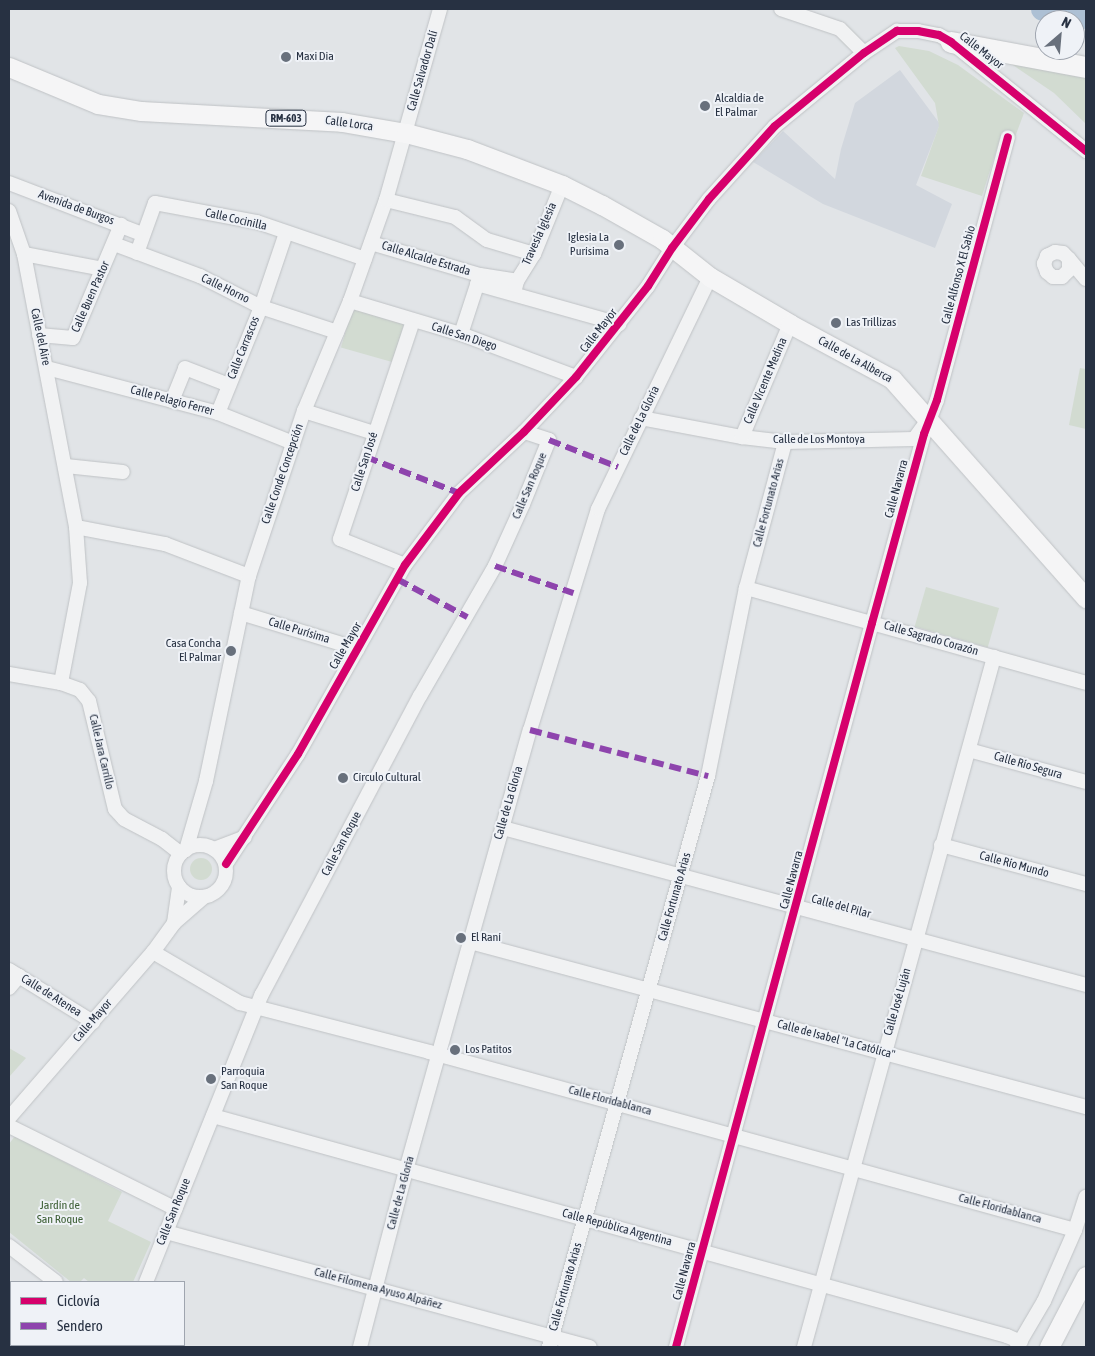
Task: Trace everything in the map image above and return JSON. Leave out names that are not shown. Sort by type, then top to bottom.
[{"type":"highway","points":[[951,42],[1086,67]]},
{"type":"main road","name":"Calle Lorca","points":[[9,67],[98,104],[141,111],[342,122],[406,133],[467,148],[562,185],[636,224],[662,239],[672,248]]},
{"type":"main road","name":"Calle de La Alberca","points":[[672,248],[710,277],[790,324],[892,379],[1086,598]]},
{"type":"main road","points":[[1049,1347],[1086,1276]]},
{"type":"street","name":"Calle Salvador Dalí","points":[[406,133],[440,9]]},
{"type":"street","points":[[781,9],[840,29],[864,53]]},
{"type":"street","name":"Calle Mayor","points":[[226,864],[298,754],[405,565],[459,492],[524,432],[576,377],[619,324],[658,271],[672,248],[721,186],[775,126],[864,53],[898,31],[932,33],[951,42],[1086,151]]},
{"type":"street","name":"Calle Conde Concepción","points":[[189,850],[192,826],[206,781],[249,576],[304,411],[350,301],[371,243],[406,133]]},
{"type":"street","name":"Calle Alfonso X El Sabio","points":[[929,419],[937,400],[1008,137]]},
{"type":"street","name":"Avenida de Burgos","points":[[9,183],[142,234]]},
{"type":"street","name":"Travesía Iglesia","points":[[516,287],[534,254],[562,185]]},
{"type":"street","points":[[386,200],[455,217],[487,240],[534,254]]},
{"type":"street","name":"Calle Cocinilla","points":[[136,253],[155,203],[257,222],[365,259]]},
{"type":"street","name":"Calle del Aire","points":[[9,210],[24,254],[66,466],[76,527],[80,583],[61,684]]},
{"type":"street","name":"Calle Buen Pastor","points":[[39,335],[73,338],[121,225]]},
{"type":"street","name":"Calle Carrascos","points":[[172,401],[185,368],[229,385],[261,306],[286,233]]},
{"type":"street","name":"Calle Alcalde Estrada","points":[[371,243],[479,280],[516,287],[619,324]]},
{"type":"street","name":"Calle Horno","points":[[114,244],[200,276],[261,306],[337,332]]},
{"type":"street","points":[[1086,279],[1063,253],[1055,252],[1047,256],[1044,264],[1047,272],[1053,277],[1062,277],[1086,284]]},
{"type":"street","points":[[24,254],[103,269]]},
{"type":"street","points":[[1062,277],[1069,270],[1069,259]]},
{"type":"street","name":"Calle de La Gloria","points":[[360,1347],[406,1170],[530,730],[598,509],[710,277]]},
{"type":"street","points":[[461,334],[479,280]]},
{"type":"street","name":"Calle San Diego","points":[[350,301],[461,334],[576,377]]},
{"type":"street","name":"Calle San José","points":[[405,565],[340,539],[413,320]]},
{"type":"street","name":"Calle Vicente Medina","points":[[742,437],[790,324]]},
{"type":"street","name":"Calle Pelagio Ferrer","points":[[47,368],[218,413],[293,443]]},
{"type":"street","points":[[218,413],[229,385]]},
{"type":"street","points":[[304,411],[374,433]]},
{"type":"street","name":"Calle de Los Montoya","points":[[641,418],[742,437],[785,442],[914,439],[929,419]]},
{"type":"street","name":"Calle Navarra","points":[[676,1347],[929,419]]},
{"type":"street","name":"Calle San Roque","points":[[146,1281],[256,1008],[420,696],[495,566],[549,440],[524,432]]},
{"type":"street","name":"Calle Fortunato Arias","points":[[551,1342],[708,776],[746,588],[785,442]]},
{"type":"street","points":[[66,466],[123,472]]},
{"type":"street","points":[[76,527],[165,544],[249,576]]},
{"type":"street","name":"Calle Sagrado Corazón","points":[[746,588],[1086,683]]},
{"type":"street","name":"Calle Purísima","points":[[241,613],[358,649]]},
{"type":"street","name":"Calle José Luján","points":[[804,1347],[941,846],[970,750],[994,657]]},
{"type":"street","name":"Calle Jara Carrillo","points":[[9,674],[61,684],[80,690],[89,701],[115,809],[124,819],[162,839],[189,850]]},
{"type":"street","name":"Calle Río Segura","points":[[970,750],[1086,782]]},
{"type":"street","name":"Calle del Pilar","points":[[503,828],[1086,985]]},
{"type":"street","points":[[214,849],[226,864],[226,872],[221,888],[214,894],[204,897],[187,893],[179,886],[174,870],[189,850],[214,849],[245,837]]},
{"type":"street","name":"Calle Río Mundo","points":[[941,846],[1086,884]]},
{"type":"street","name":"Calle Mayor","points":[[174,923],[179,886]]},
{"type":"street","name":"Calle Mayor","points":[[9,1118],[154,952],[174,923],[204,897]]},
{"type":"street","name":"Calle de Isabel \"La Católica\"","points":[[470,942],[1086,1107]]},
{"type":"street","name":"Calle Floridablanca","points":[[154,952],[240,1003],[256,1008],[439,1054],[1075,1230]]},
{"type":"street","points":[[9,988],[14,973]]},
{"type":"street","name":"Calle de Atenea","points":[[14,973],[93,1022]]},
{"type":"street","name":"Calle República Argentina","points":[[213,1116],[1007,1336],[1019,1345]]},
{"type":"street","points":[[9,1126],[176,1208]]},
{"type":"street","points":[[1019,1345],[1044,1300],[1075,1230],[1086,1197]]},
{"type":"street","name":"Calle Filomena Ayuso Alpáñez","points":[[166,1232],[376,1289],[551,1342],[590,1347]]},
{"type":"street","points":[[9,1246],[55,1281]]},
{"type":"shaded area","points":[[900,70],[940,124],[916,185],[952,204],[935,248],[823,204],[753,162],[783,131],[835,179],[841,149],[855,103]]},
{"type":"green space","points":[[899,46],[929,51],[958,65],[1024,113],[1015,137],[1002,132],[982,196],[921,176],[939,126],[935,103],[895,48]]},
{"type":"green space","points":[[1001,57],[1086,70],[1086,124],[1054,93]]},
{"type":"green space","points":[[352,309],[404,324],[393,362],[341,347]]},
{"type":"green space","points":[[1080,368],[1086,369],[1086,429],[1069,425]]},
{"type":"green space","points":[[926,587],[999,608],[988,647],[915,626]]},
{"type":"green space","points":[[201,858],[209,861],[212,869],[209,877],[201,880],[193,877],[190,869],[193,861]]},
{"type":"green space","points":[[9,1048],[26,1058],[9,1077]]},
{"type":"green space","name":"Jardín de San Roque","points":[[15,1136],[122,1192],[108,1221],[151,1242],[133,1281],[88,1281],[84,1278],[81,1281],[70,1281],[9,1232],[9,1144]]},
{"type":"waterway","points":[[1043,9],[1086,17]]},
{"type":"marked path","points":[[549,440],[618,467]]},
{"type":"marked path","points":[[366,457],[459,493]]},
{"type":"marked path","points":[[495,566],[573,593]]},
{"type":"marked path","points":[[397,579],[467,617]]},
{"type":"marked path","points":[[530,730],[708,776]]},
{"type":"cycle path","points":[[226,864],[298,754],[405,565],[459,493],[524,432],[576,377],[648,286],[672,248],[709,199],[775,126],[864,53],[897,31],[918,31],[939,35],[951,42],[1086,151]]},
{"type":"cycle path","points":[[676,1347],[872,623],[924,434],[937,400],[1008,137]]},
{"type":"place","name":"Maxi Dia","points":[[286,57]]},
{"type":"place","name":"Alcaldía de El Palmar","points":[[705,106]]},
{"type":"place","name":"Iglesia La Purísima","points":[[619,245]]},
{"type":"place","name":"Las Trillizas","points":[[836,323]]},
{"type":"place","name":"Casa Concha El Palmar","points":[[231,651]]},
{"type":"place","name":"Círculo Cultural","points":[[343,778]]},
{"type":"place","name":"El Raní","points":[[461,938]]},
{"type":"place","name":"Los Patitos","points":[[455,1050]]},
{"type":"place","name":"Parroquia San Roque","points":[[211,1079]]}]
